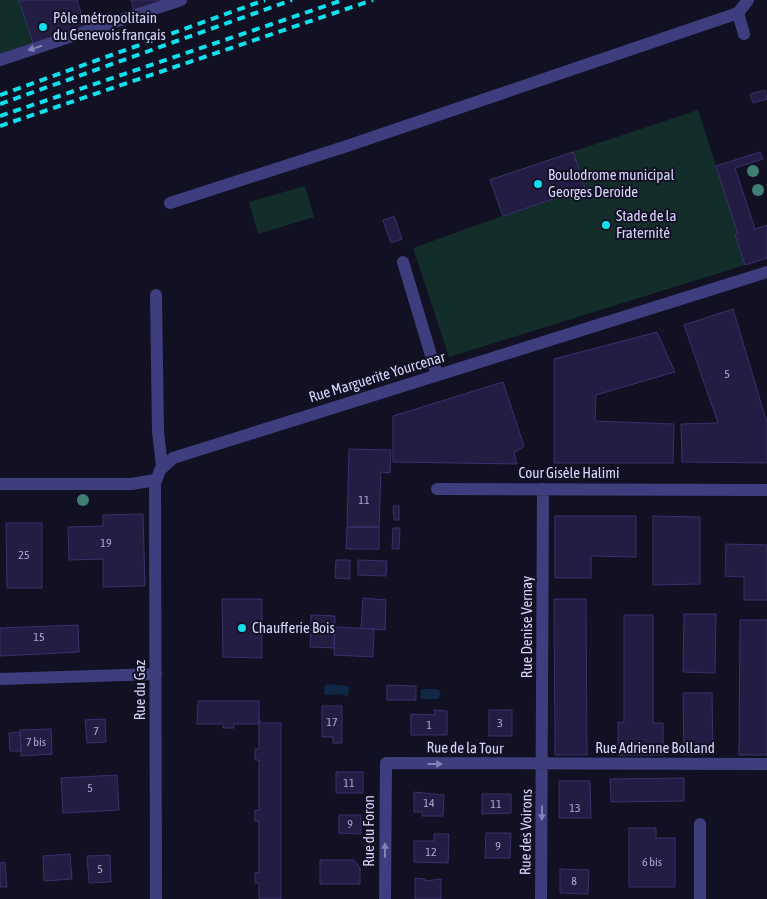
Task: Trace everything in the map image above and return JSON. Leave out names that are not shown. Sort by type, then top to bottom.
[{"type":"street","points":[[0,60],[181,0]]},
{"type":"street","points":[[170,202],[347,146],[738,13],[748,0]]},
{"type":"street","points":[[738,13],[744,34]]},
{"type":"street","points":[[403,262],[437,375]]},
{"type":"street","name":"Rue Marguerite Yourcenar","points":[[162,466],[173,458],[767,272]]},
{"type":"street","points":[[0,484],[131,484],[156,480],[162,466],[158,432],[156,296]]},
{"type":"street","name":"Rue du Gaz","points":[[156,480],[156,899]]},
{"type":"street","name":"Cour Gisèle Halimi","points":[[437,490],[767,490]]},
{"type":"street","name":"Rue Denise Vernay","points":[[543,490],[543,765]]},
{"type":"street","points":[[0,679],[156,674]]},
{"type":"street","name":"Rue de la Tour","points":[[386,763],[543,765]]},
{"type":"street","name":"Rue du Foron","points":[[385,899],[386,763]]},
{"type":"street","name":"Rue Adrienne Bolland","points":[[543,765],[767,764]]},
{"type":"street","name":"Rue des Voirons","points":[[540,899],[543,765]]},
{"type":"street","points":[[700,824],[700,899]]},
{"type":"green space","points":[[0,0],[19,0],[34,45],[0,56]]},
{"type":"green space","name":"Stade de la Fraternité","points":[[698,110],[738,234],[735,235],[745,265],[449,357],[413,248],[502,216],[490,179]]},
{"type":"green space","points":[[305,186],[314,217],[258,234],[249,202]]},
{"type":"water","points":[[327,684],[349,686],[348,697],[342,694],[325,695],[324,686]]},
{"type":"water","points":[[421,689],[438,689],[441,694],[438,699],[421,699]]},
{"type":"building","points":[[19,0],[77,0],[86,28],[34,45]]},
{"type":"building","points":[[131,0],[167,0],[134,11]]},
{"type":"building","points":[[765,90],[767,99],[753,103],[750,94]]},
{"type":"building","name":"Boulodrome municipal Georges Deroide","points":[[573,152],[585,188],[503,216],[490,180]]},
{"type":"building","points":[[760,152],[763,159],[735,168],[755,229],[767,225],[767,258],[745,265],[735,235],[738,234],[716,166]]},
{"type":"building","points":[[394,216],[402,239],[391,243],[383,220]]},
{"type":"building","points":[[733,309],[767,423],[767,463],[682,462],[681,424],[718,423],[684,325]]},
{"type":"building","points":[[657,332],[675,372],[596,395],[595,421],[674,424],[673,463],[554,463],[554,359]]},
{"type":"building","points":[[503,382],[524,446],[514,453],[517,464],[393,462],[393,416]]},
{"type":"building","points":[[349,449],[391,450],[390,473],[381,472],[379,527],[347,527]]},
{"type":"building","points":[[393,506],[399,506],[399,520],[394,520]]},
{"type":"building","points":[[143,514],[145,586],[103,587],[103,559],[69,560],[68,527],[103,526],[103,515]]},
{"type":"building","points":[[555,516],[636,516],[636,557],[591,556],[591,578],[555,578]]},
{"type":"building","points":[[653,516],[700,517],[700,584],[653,585]]},
{"type":"building","points":[[6,523],[42,523],[42,588],[7,588]]},
{"type":"building","points":[[347,527],[379,527],[379,549],[346,549]]},
{"type":"building","points":[[393,528],[400,528],[399,549],[392,549]]},
{"type":"building","points":[[726,544],[767,545],[767,600],[744,600],[744,577],[725,576]]},
{"type":"building","points":[[336,560],[350,560],[350,579],[335,578]]},
{"type":"building","points":[[358,560],[387,561],[386,576],[358,575]]},
{"type":"building","points":[[363,598],[386,600],[385,630],[361,628]]},
{"type":"building","name":"Chaufferie Bois","points":[[222,599],[262,599],[262,658],[223,657]]},
{"type":"building","points":[[554,599],[586,599],[587,755],[555,755]]},
{"type":"building","points":[[684,614],[716,614],[715,673],[683,672]]},
{"type":"building","points":[[311,615],[335,616],[334,648],[310,647]]},
{"type":"building","points":[[624,615],[653,615],[653,723],[663,723],[663,755],[618,755],[618,722],[624,722]]},
{"type":"building","points":[[740,620],[767,620],[767,755],[739,755]]},
{"type":"building","points":[[78,625],[79,652],[0,656],[0,628]]},
{"type":"building","points":[[335,627],[374,629],[373,657],[334,655]]},
{"type":"building","points":[[387,685],[416,686],[416,700],[387,700]]},
{"type":"building","points":[[683,693],[712,693],[713,754],[684,755]]},
{"type":"building","points":[[198,701],[259,701],[259,724],[234,724],[234,728],[223,728],[223,724],[197,724]]},
{"type":"building","points":[[322,706],[342,706],[342,743],[333,743],[333,737],[322,737]]},
{"type":"building","points":[[434,710],[447,711],[447,735],[411,735],[411,714],[435,715]]},
{"type":"building","points":[[489,710],[512,710],[512,736],[489,736]]},
{"type":"building","points":[[105,719],[106,742],[87,743],[85,720]]},
{"type":"building","points":[[259,719],[261,723],[281,723],[281,899],[259,899],[259,883],[255,883],[255,873],[259,872],[259,822],[255,821],[255,810],[259,810],[259,760],[255,760],[255,749],[259,749]]},
{"type":"building","points":[[51,729],[52,754],[21,756],[20,730]]},
{"type":"building","points":[[20,732],[21,751],[10,751],[9,733]]},
{"type":"building","points":[[336,772],[363,772],[363,793],[336,793]]},
{"type":"building","points":[[117,775],[119,810],[63,813],[61,778]]},
{"type":"building","points":[[684,778],[684,801],[611,802],[610,779]]},
{"type":"building","points":[[559,781],[590,781],[591,818],[559,818]]},
{"type":"building","points":[[414,792],[444,795],[443,816],[422,816],[422,812],[414,812]]},
{"type":"building","points":[[482,794],[511,794],[511,813],[482,814]]},
{"type":"building","points":[[339,815],[361,815],[361,834],[339,833]]},
{"type":"building","points":[[629,828],[656,828],[656,838],[675,838],[675,887],[629,887]]},
{"type":"building","points":[[486,833],[511,833],[510,858],[485,858]]},
{"type":"building","points":[[434,834],[449,834],[448,863],[414,862],[414,841],[434,841]]},
{"type":"building","points":[[70,854],[72,879],[44,881],[43,856]]},
{"type":"building","points":[[110,855],[111,882],[89,883],[87,856]]},
{"type":"building","points":[[320,860],[354,860],[360,868],[360,884],[320,884]]},
{"type":"building","points":[[5,862],[7,887],[0,887],[0,863]]},
{"type":"building","points":[[560,869],[589,870],[588,894],[560,893]]},
{"type":"building","points":[[415,878],[425,879],[425,881],[441,879],[441,899],[415,899]]},
{"type":"railway","points":[[0,95],[265,0]]},
{"type":"railway","points":[[0,104],[292,0]]},
{"type":"railway","points":[[0,116],[343,0]]},
{"type":"railway","points":[[0,126],[373,0]]},
{"type":"place","name":"Pôle métropolitain du Genevois français","points":[[43,27]]},
{"type":"place","name":"Boulodrome municipal Georges Deroide","points":[[538,184]]},
{"type":"place","name":"Stade de la Fraternité","points":[[606,225]]},
{"type":"place","name":"Chaufferie Bois","points":[[242,628]]}]
